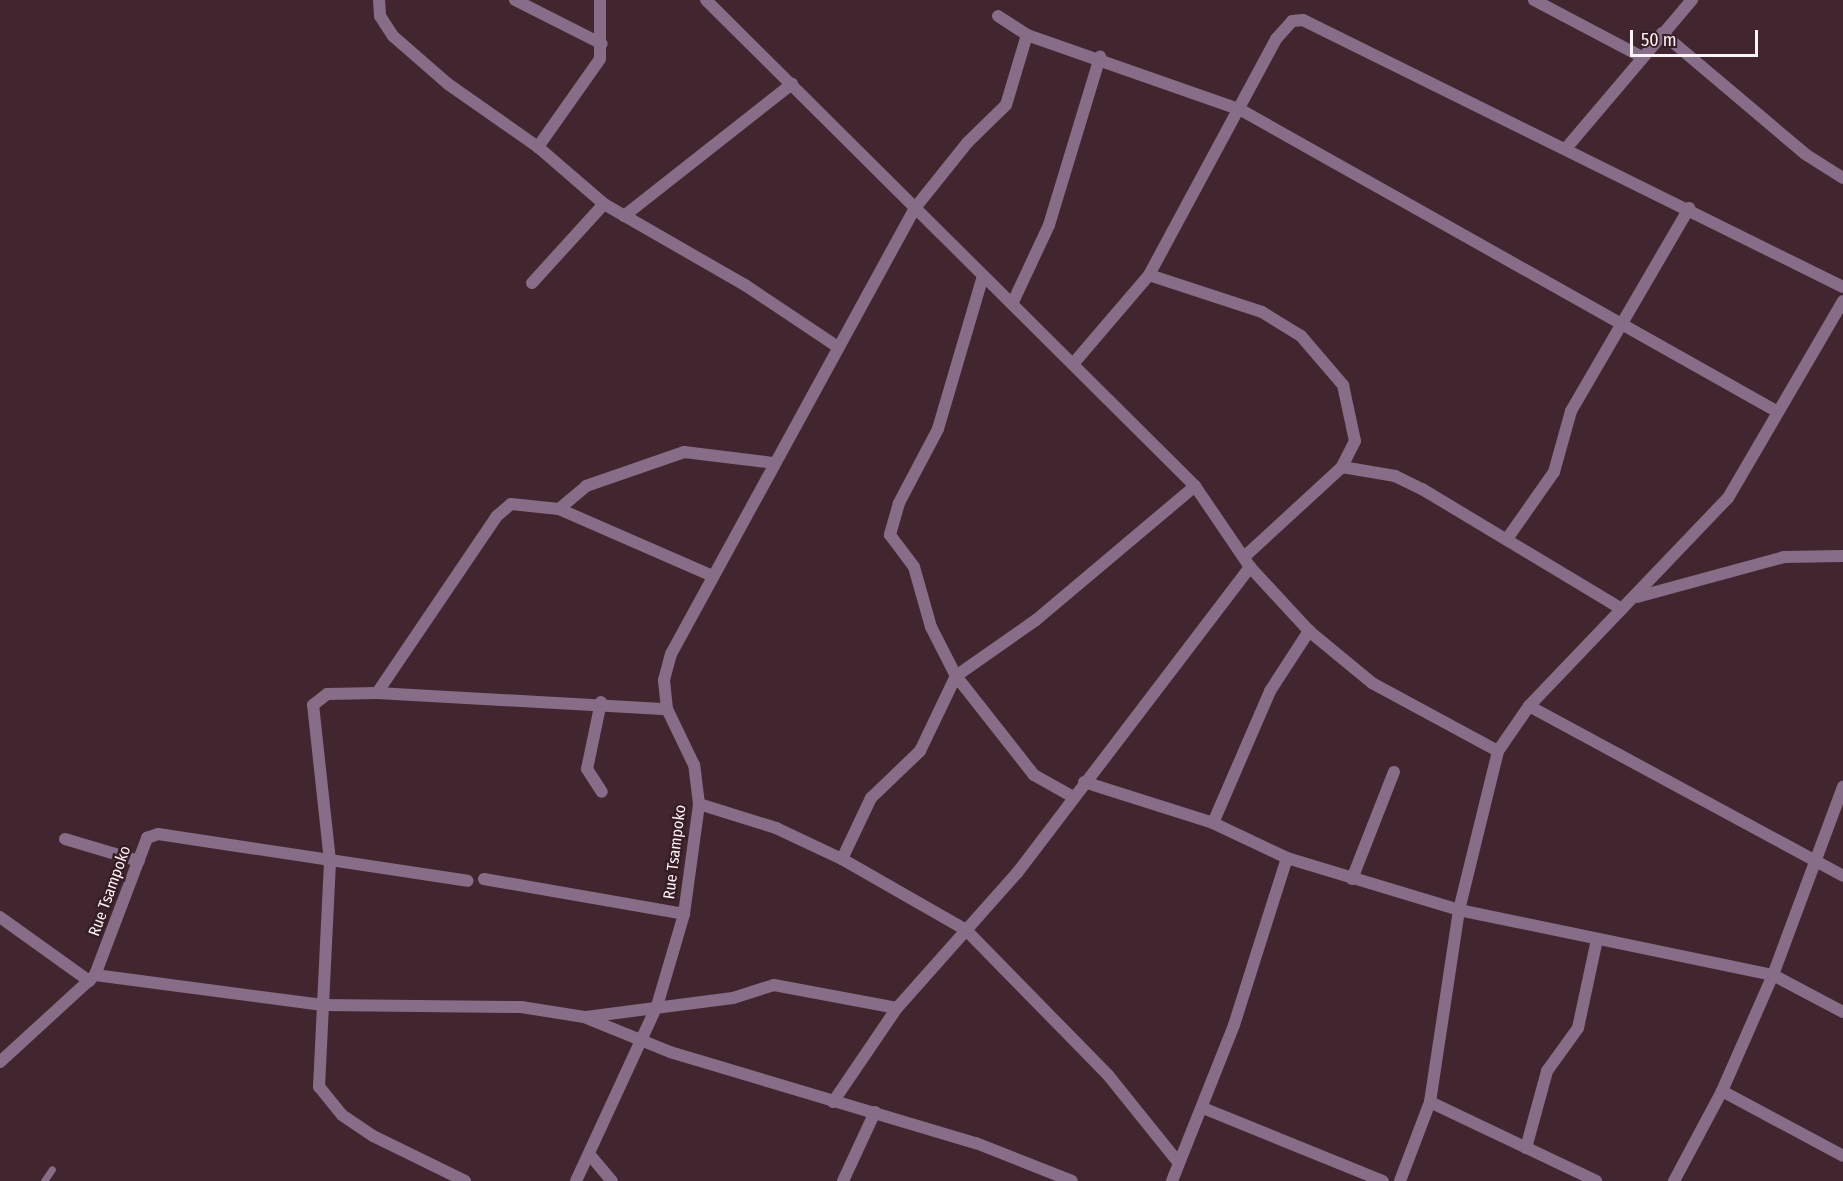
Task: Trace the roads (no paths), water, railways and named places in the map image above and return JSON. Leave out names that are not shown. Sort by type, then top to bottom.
[{"type":"street","points":[[379,0],[380,16],[393,36],[448,84],[538,147],[604,204],[745,285],[838,348]]},
{"type":"street","points":[[515,0],[602,44]]},
{"type":"street","points":[[538,147],[593,72],[602,44],[600,0]]},
{"type":"street","points":[[706,0],[983,276],[1013,302],[1195,486],[1247,562],[1309,631],[1372,683],[1498,752]]},
{"type":"street","points":[[1534,0],[1640,56]]},
{"type":"street","points":[[1568,146],[1640,56],[1692,0]]},
{"type":"street","points":[[998,16],[1027,34],[1100,57],[1241,110],[1778,412]]},
{"type":"street","points":[[1073,364],[1149,275],[1241,110],[1279,34],[1292,21],[1303,20],[1568,146],[1843,287]]},
{"type":"street","points":[[1662,33],[1805,154],[1843,178]]},
{"type":"street","points":[[465,1181],[374,1136],[342,1115],[319,1087],[330,861],[314,705],[327,694],[377,693],[601,702],[667,709],[664,680],[671,654],[712,576],[915,208],[967,143],[1006,105],[1027,34]]},
{"type":"street","points":[[1013,302],[1049,225],[1100,57]]},
{"type":"street","points":[[624,216],[792,84]]},
{"type":"street","points":[[532,283],[604,204]]},
{"type":"street","points":[[1507,539],[1554,472],[1571,411],[1625,324],[1689,208]]},
{"type":"street","points":[[834,1102],[897,1008],[966,930],[1084,782],[1247,562],[1342,467],[1354,441],[1344,385],[1301,336],[1262,312],[1149,275]]},
{"type":"street","points":[[983,276],[938,429],[890,524],[890,535],[914,567],[931,627],[956,676],[1034,774],[1073,796]]},
{"type":"street","points":[[1400,1181],[1430,1102],[1459,910],[1498,752],[1529,706],[1636,597],[1728,498],[1843,301]]},
{"type":"street","points":[[558,509],[586,486],[666,456],[711,453],[774,463]]},
{"type":"street","points":[[1342,467],[1395,476],[1507,539],[1622,609]]},
{"type":"street","points":[[842,859],[871,798],[920,751],[956,676],[1036,620],[1195,486]]},
{"type":"street","points":[[377,693],[504,507],[522,502],[558,509],[712,576]]},
{"type":"street","points":[[1636,597],[1784,557],[1843,556]]},
{"type":"street","points":[[1213,823],[1270,691],[1309,631]]},
{"type":"street","points":[[601,702],[587,769],[602,792]]},
{"type":"street","points":[[1529,706],[1843,876]]},
{"type":"street","name":"Rue Tsampoko","points":[[484,879],[684,914],[699,804],[694,765],[667,709]]},
{"type":"street","points":[[1352,879],[1394,772]]},
{"type":"street","points":[[1084,782],[1213,823],[1287,858],[1352,879],[1459,910],[1773,975],[1843,1012]]},
{"type":"street","points":[[1674,1181],[1722,1091],[1773,975],[1813,860],[1843,787]]},
{"type":"street","points":[[699,804],[776,828],[842,859],[966,930],[1108,1075],[1178,1162]]},
{"type":"street","name":"Rue Tsampoko","points":[[0,1062],[92,978],[147,838],[158,834],[330,861]]},
{"type":"street","points":[[65,839],[139,861]]},
{"type":"street","points":[[1172,1181],[1178,1162],[1203,1108],[1287,858]]},
{"type":"street","points":[[330,861],[466,881]]},
{"type":"street","points":[[576,1181],[657,1006],[684,914]]},
{"type":"street","points":[[0,917],[92,978],[323,1005],[521,1007],[584,1017],[642,1042],[975,1143],[1072,1181]]},
{"type":"street","points":[[1526,1148],[1547,1071],[1578,1028],[1597,939]]},
{"type":"street","points":[[584,1017],[733,998],[774,986],[897,1008]]},
{"type":"street","points":[[1722,1091],[1843,1156]]},
{"type":"street","points":[[1430,1102],[1596,1181]]},
{"type":"street","points":[[1203,1108],[1383,1181]]},
{"type":"street","points":[[843,1181],[875,1113]]},
{"type":"street","points":[[590,1155],[612,1181]]},
{"type":"lane","points":[[44,1181],[52,1169]]}]
